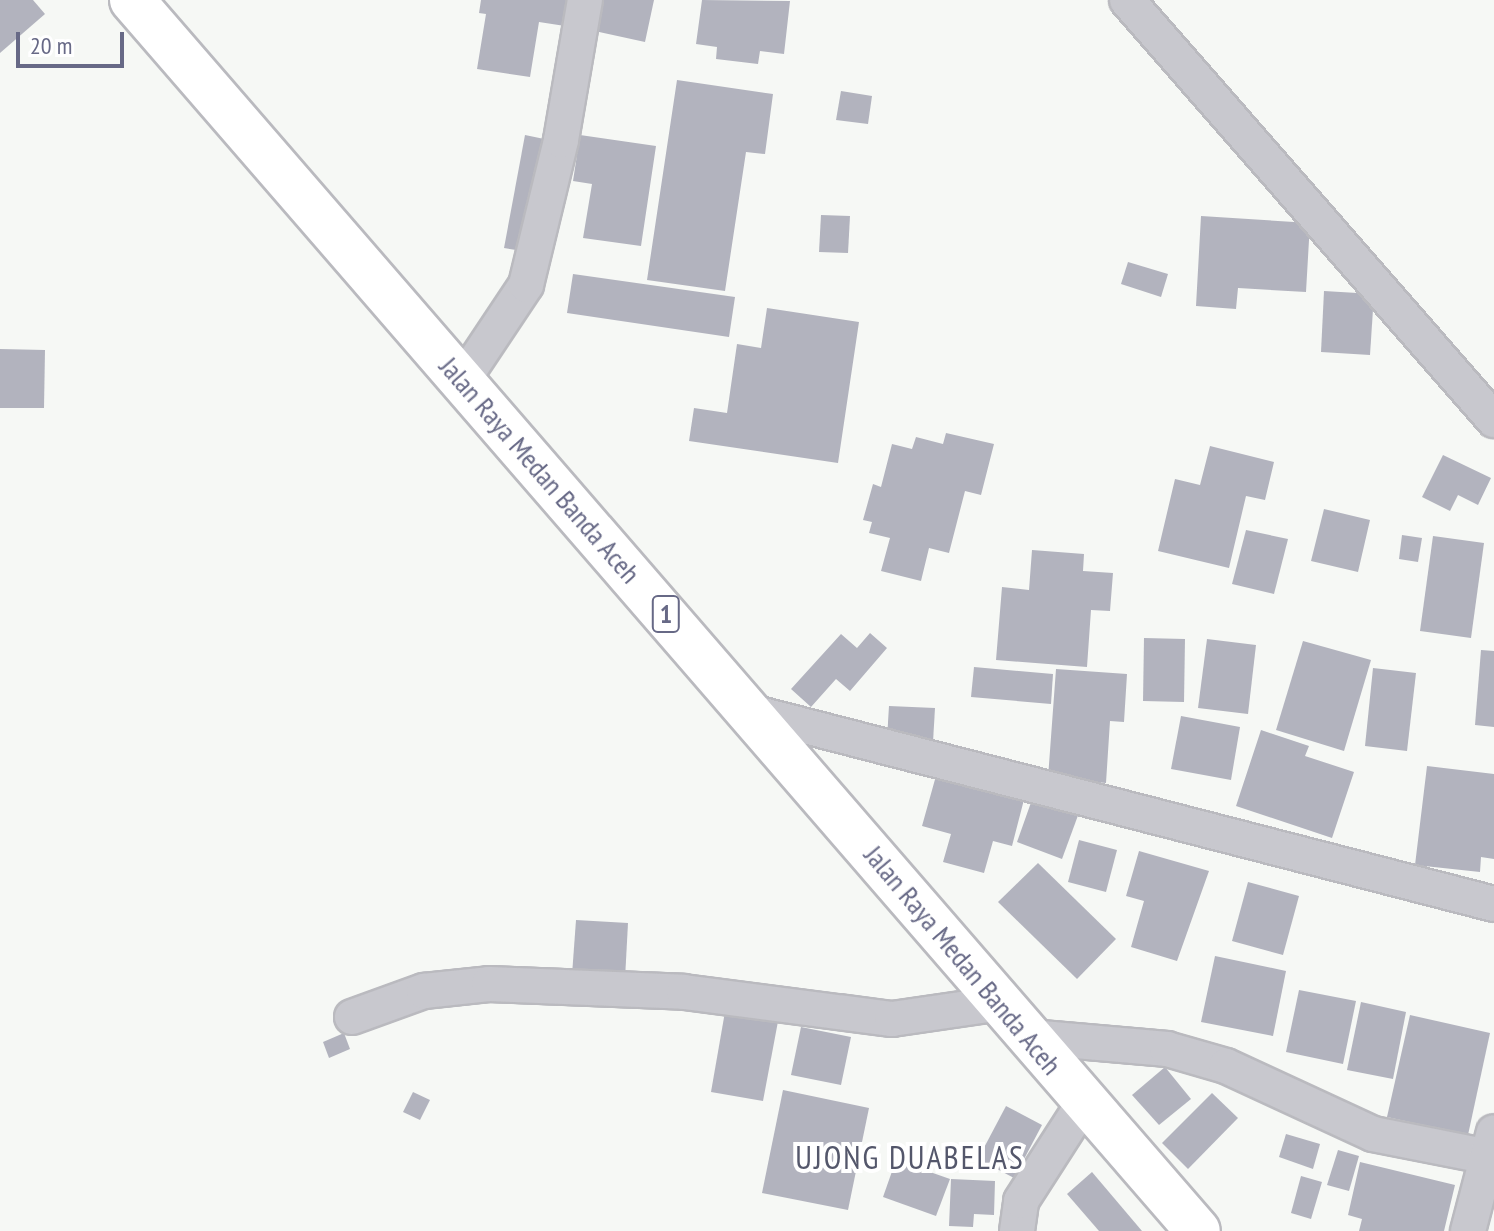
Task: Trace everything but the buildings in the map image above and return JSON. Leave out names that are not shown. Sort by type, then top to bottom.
[{"type":"highway","name":"Jalan Raya Medan Banda Aceh","points":[[132,0],[1198,1231]]},
{"type":"street","points":[[462,381],[526,285],[561,140],[585,0]]},
{"type":"street","points":[[1127,0],[1494,420]]},
{"type":"street","points":[[751,712],[1494,904]]},
{"type":"street","points":[[352,1017],[424,991],[489,984],[639,988],[892,1019],[1002,1003]]},
{"type":"street","points":[[1030,1037],[1167,1049],[1269,1084],[1373,1134],[1492,1149],[1468,1231]]},
{"type":"street","points":[[1017,1231],[1021,1201],[1084,1103]]},
{"type":"district","name":"UJONG DUABELAS","points":[[910,1157]]}]
